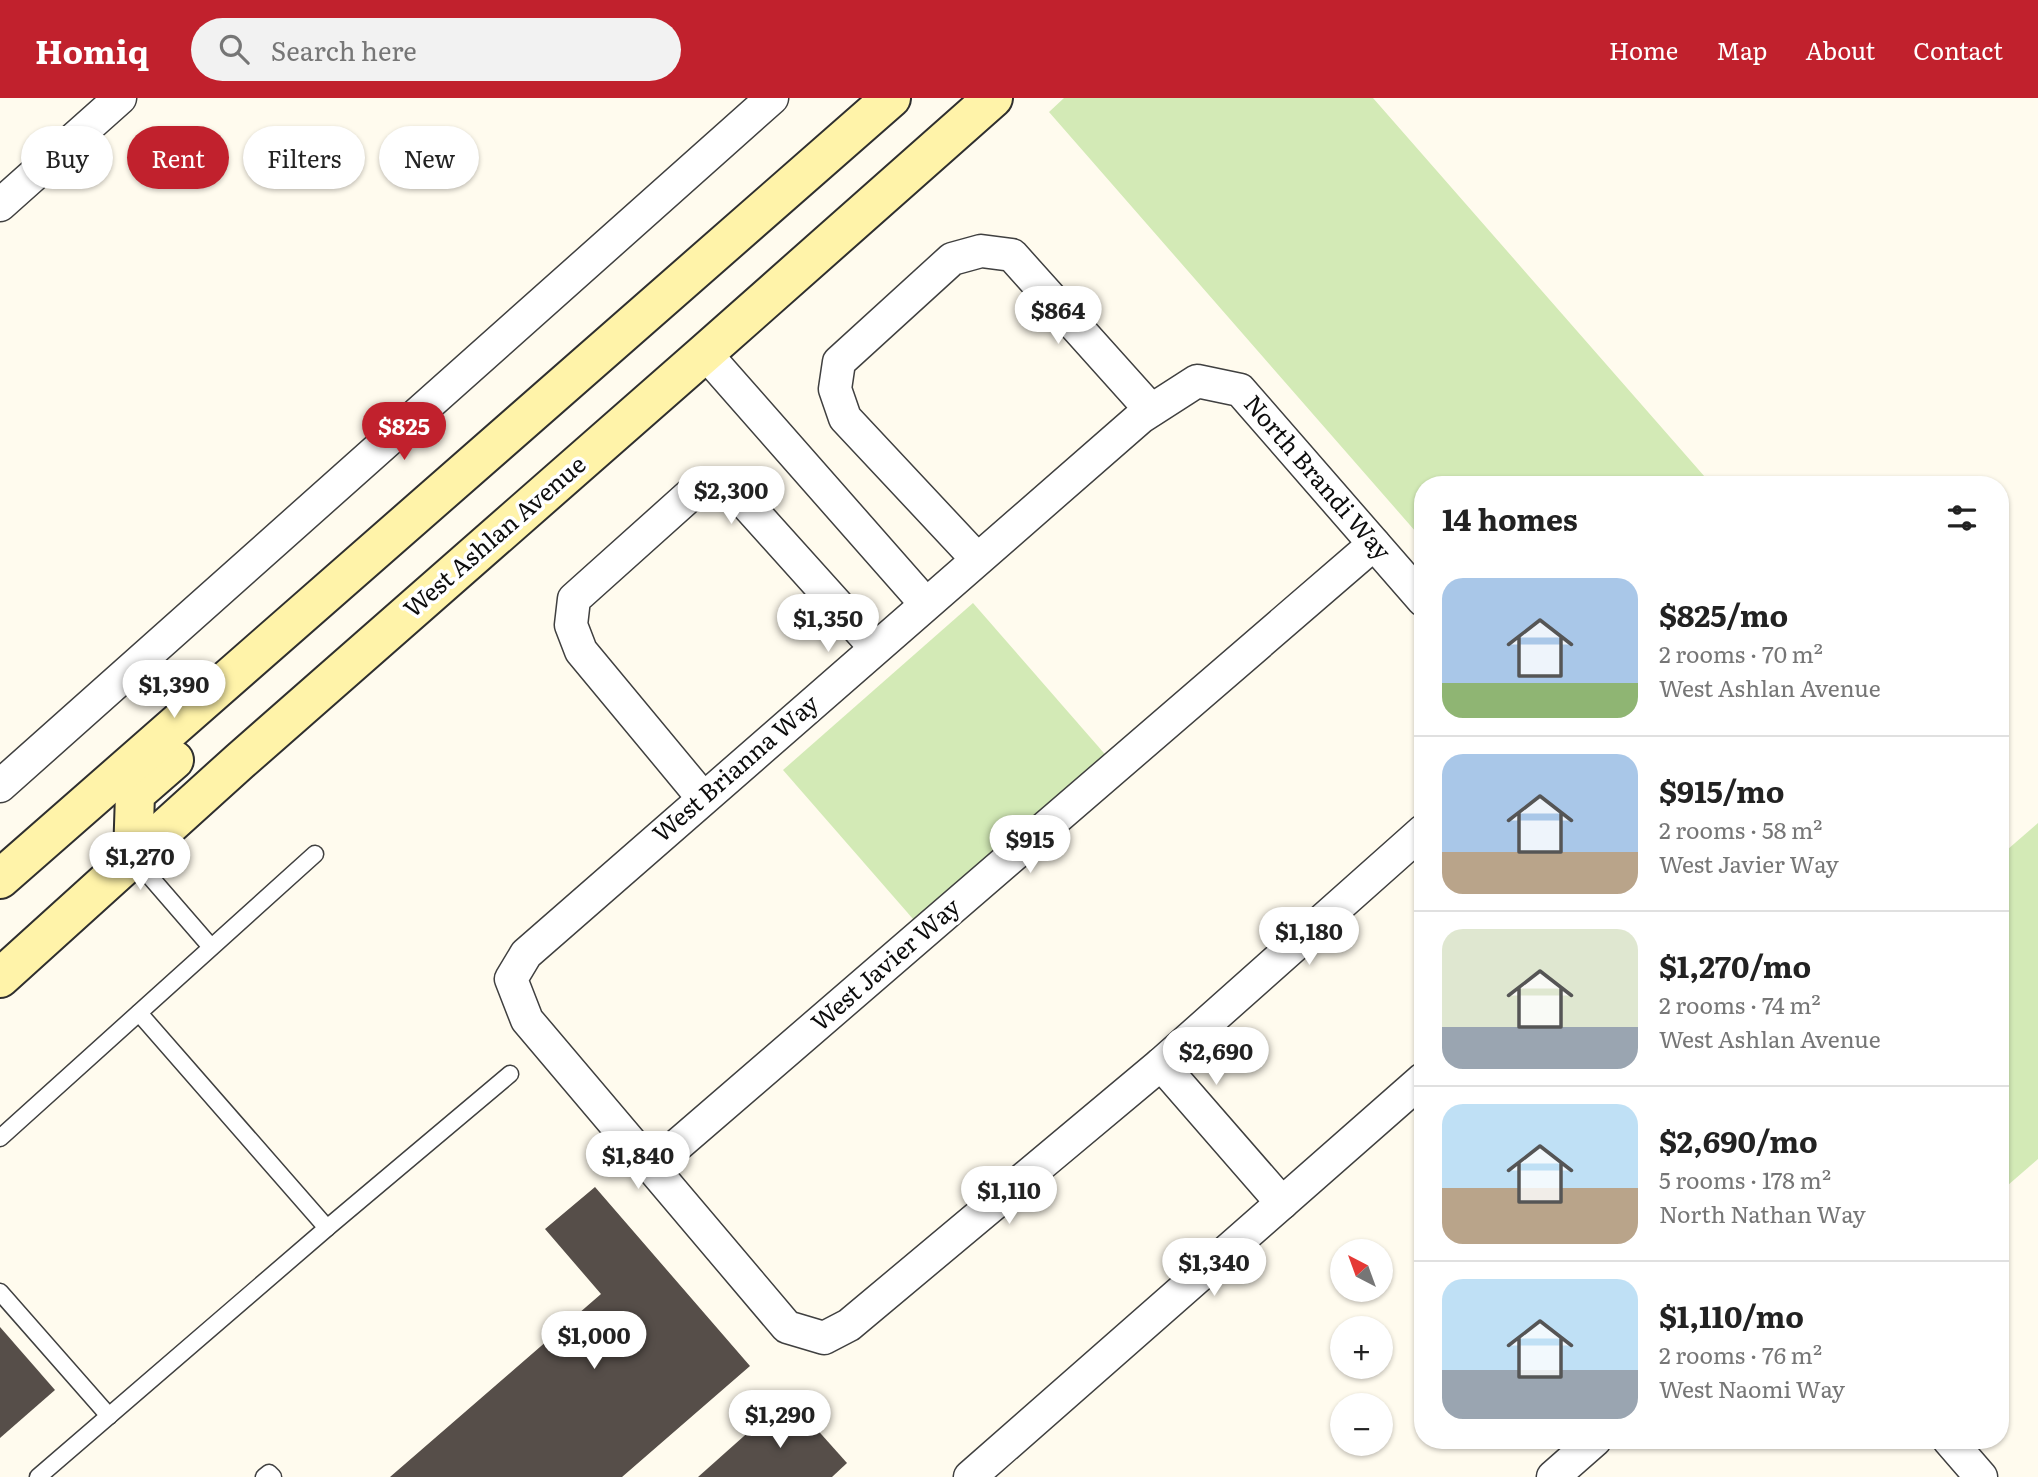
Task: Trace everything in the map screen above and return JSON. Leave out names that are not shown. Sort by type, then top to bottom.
[{"type":"main road","points":[[0,879],[891,98]]},
{"type":"main road","name":"West Ashlan Avenue","points":[[0,978],[250,752],[993,98]]},
{"type":"main road","points":[[133,857],[135,794],[290,658],[309,607]]},
{"type":"street","points":[[0,205],[120,98]]},
{"type":"street","points":[[0,786],[771,98]]},
{"type":"street","points":[[977,559],[845,418],[835,389],[839,362],[952,259],[981,251],[1012,255],[1151,410]]},
{"type":"street","points":[[705,353],[925,603]]},
{"type":"street","name":"West Brianna Way","points":[[652,1167],[527,1020],[511,979],[526,954],[925,603],[1151,410],[1197,381]]},
{"type":"street","name":"North Brandi Way","points":[[1197,381],[1240,390],[1414,590]]},
{"type":"street","points":[[703,798],[581,651],[571,625],[574,600],[690,495],[714,491],[741,498],[875,648]]},
{"type":"street","name":"West Javier Way","points":[[652,1167],[1374,544]]},
{"type":"street","points":[[652,1167],[787,1326],[824,1338],[849,1325],[1161,1064],[1414,839]]},
{"type":"street","points":[[1161,1064],[1282,1203]]},
{"type":"street","points":[[970,1477],[1414,1087]]},
{"type":"street","points":[[1553,1477],[1585,1449]]},
{"type":"street","points":[[1957,1449],[1981,1477]]},
{"type":"lane","points":[[0,1138],[315,854]]},
{"type":"lane","points":[[133,857],[211,947]]},
{"type":"lane","points":[[139,1013],[327,1228]]},
{"type":"lane","points":[[38,1477],[510,1074]]},
{"type":"lane","points":[[0,1292],[109,1416]]},
{"type":"lane","points":[[264,1477],[269,1473],[273,1477]]},
{"type":"green space","points":[[1064,98],[1373,98],[1704,476],[1414,476],[1414,530],[1049,112]]},
{"type":"green space","points":[[973,603],[1110,760],[920,927],[783,770]]},
{"type":"green space","points":[[2038,823],[2038,1159],[2009,1184],[2009,848]]},
{"type":"building","points":[[595,1187],[750,1366],[622,1477],[390,1477],[601,1294],[545,1229]]},
{"type":"building","points":[[0,1327],[55,1390],[0,1438]]},
{"type":"building","points":[[788,1397],[847,1463],[832,1477],[698,1477]]}]
